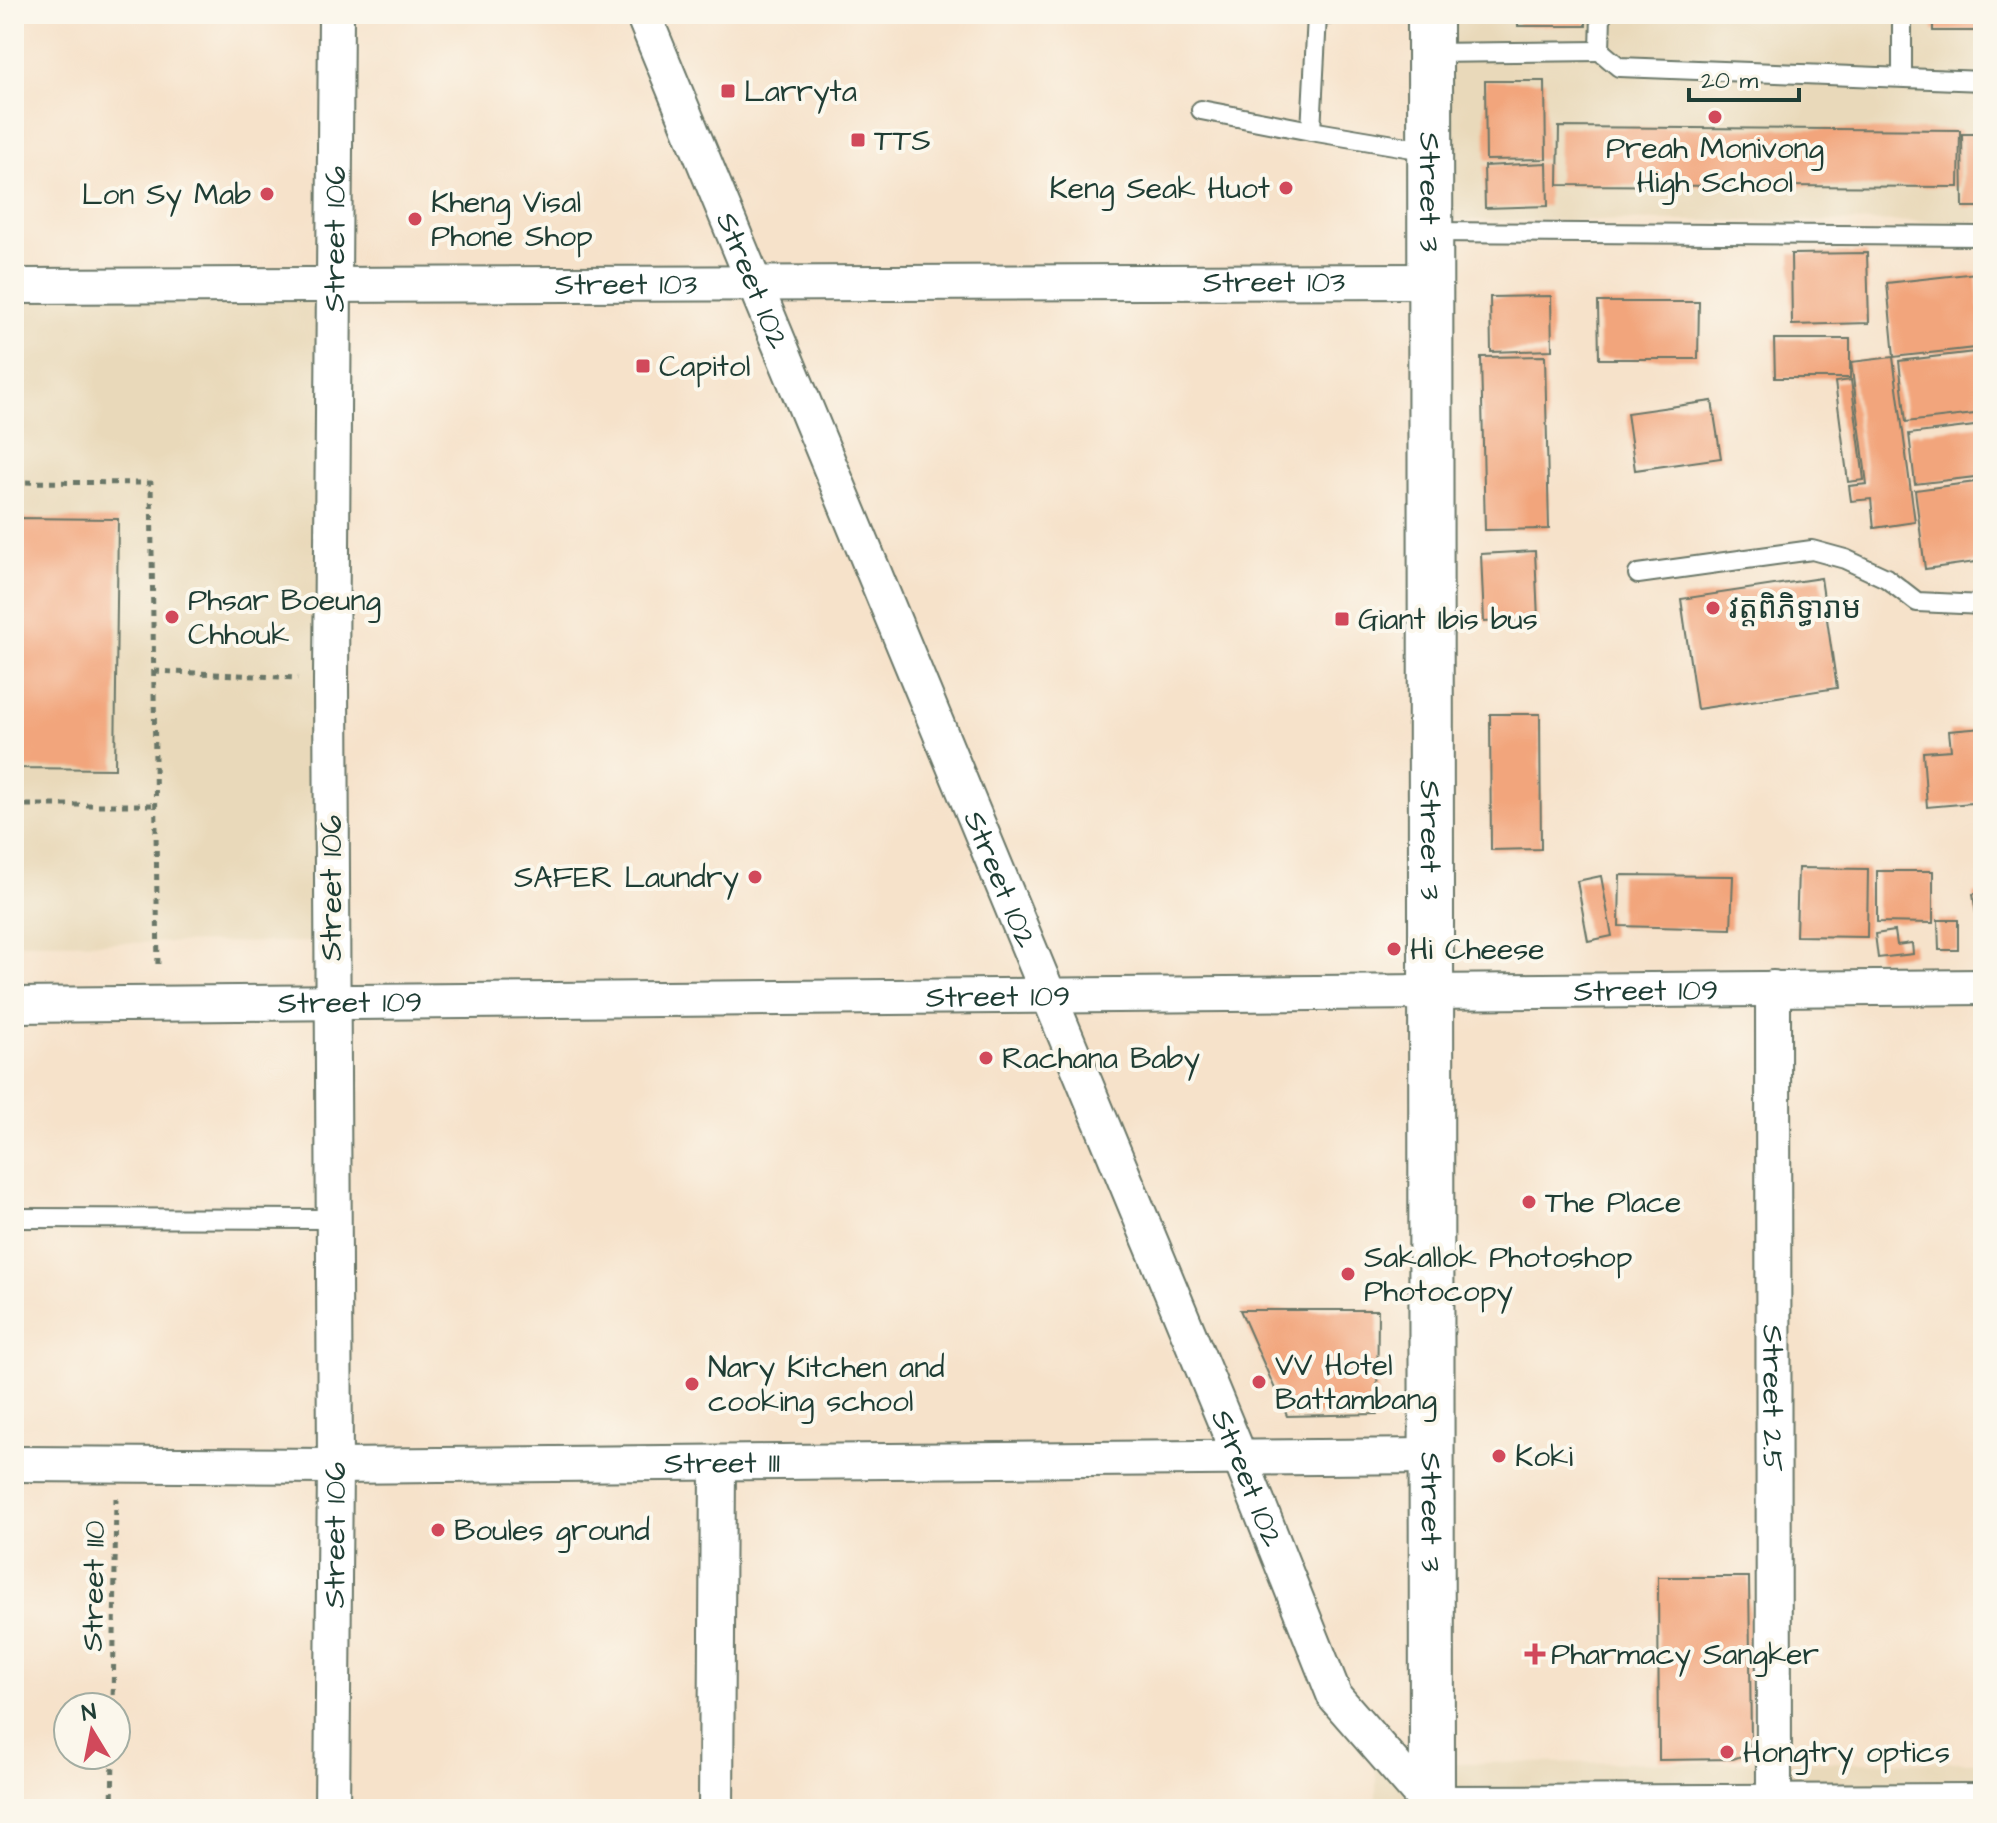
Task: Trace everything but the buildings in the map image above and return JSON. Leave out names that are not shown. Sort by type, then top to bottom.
[{"type":"street","name":"Street 106","points":[[332,1809],[335,1466],[331,680],[336,14]]},
{"type":"street","name":"Street 102","points":[[643,14],[1240,1458],[1335,1697],[1432,1808]]},
{"type":"street","name":"Street 3","points":[[1430,33],[1432,1808]]},
{"type":"street","name":"Street 103","points":[[14,286],[1430,281]]},
{"type":"street","name":"Street 109","points":[[14,1005],[1983,987]]},
{"type":"street","name":"Street 2.5","points":[[1773,988],[1774,1806]]},
{"type":"street","name":"Street 111","points":[[14,1464],[335,1466],[1431,1456]]},
{"type":"street","points":[[716,1809],[718,1463]]},
{"type":"street","points":[[1432,1808],[1983,1806]]},
{"type":"lane","points":[[1311,131],[1317,16],[1331,14]]},
{"type":"lane","points":[[1600,51],[1601,14]]},
{"type":"lane","points":[[1902,14],[1902,77]]},
{"type":"lane","points":[[1430,33],[1600,51],[1619,67],[1983,81]]},
{"type":"lane","points":[[1201,110],[1430,151]]},
{"type":"lane","points":[[1430,232],[1983,236]]},
{"type":"lane","points":[[1638,574],[1812,550],[1845,559],[1886,578],[1917,602],[1983,605]]},
{"type":"lane","points":[[14,1218],[332,1219]]},
{"type":"path","points":[[14,482],[151,483],[159,1003]]},
{"type":"path","points":[[154,671],[331,680]]},
{"type":"path","points":[[14,805],[156,805]]},
{"type":"path","name":"Street 110","points":[[113,1691],[117,1465]]},
{"type":"path","points":[[112,1809],[113,1771]]},
{"type":"shaded area","name":"Preah Monivong High School","points":[[1447,14],[1983,14],[1983,222],[1446,220]]},
{"type":"shaded area","name":"Phsar Boeung Chhouk","points":[[14,292],[330,292],[329,942],[14,943]]},
{"type":"shaded area","points":[[1983,1762],[1983,1809],[1376,1809],[1376,1763]]},
{"type":"place","name":"Larryta","points":[[728,91]]},
{"type":"place","name":"Preah Monivong High School","points":[[1715,117]]},
{"type":"place","name":"TTS","points":[[858,140]]},
{"type":"place","name":"Keng Seak Huot","points":[[1286,188]]},
{"type":"place","name":"Lon Sy Mab","points":[[267,194]]},
{"type":"place","name":"Kheng Visal Phone Shop","points":[[415,219]]},
{"type":"place","name":"Capitol","points":[[643,366]]},
{"type":"place","name":"វត្តពិភិទ្ធារាម","points":[[1713,608]]},
{"type":"place","name":"Phsar Boeung Chhouk","points":[[172,617]]},
{"type":"place","name":"Giant Ibis bus","points":[[1342,619]]},
{"type":"place","name":"SAFER Laundry","points":[[755,877]]},
{"type":"place","name":"Hi Cheese","points":[[1394,949]]},
{"type":"place","name":"Rachana Baby","points":[[986,1058]]},
{"type":"place","name":"The Place","points":[[1529,1202]]},
{"type":"place","name":"Sakallok Photoshop Photocopy","points":[[1348,1274]]},
{"type":"place","name":"VV Hotel Battambang","points":[[1259,1382]]},
{"type":"place","name":"Nary Kitchen and cooking school","points":[[692,1384]]},
{"type":"place","name":"Koki","points":[[1499,1456]]},
{"type":"place","name":"Boules ground","points":[[438,1530]]},
{"type":"place","name":"Pharmacy Sangker","points":[[1535,1654]]},
{"type":"place","name":"Hongtry optics","points":[[1727,1752]]}]
